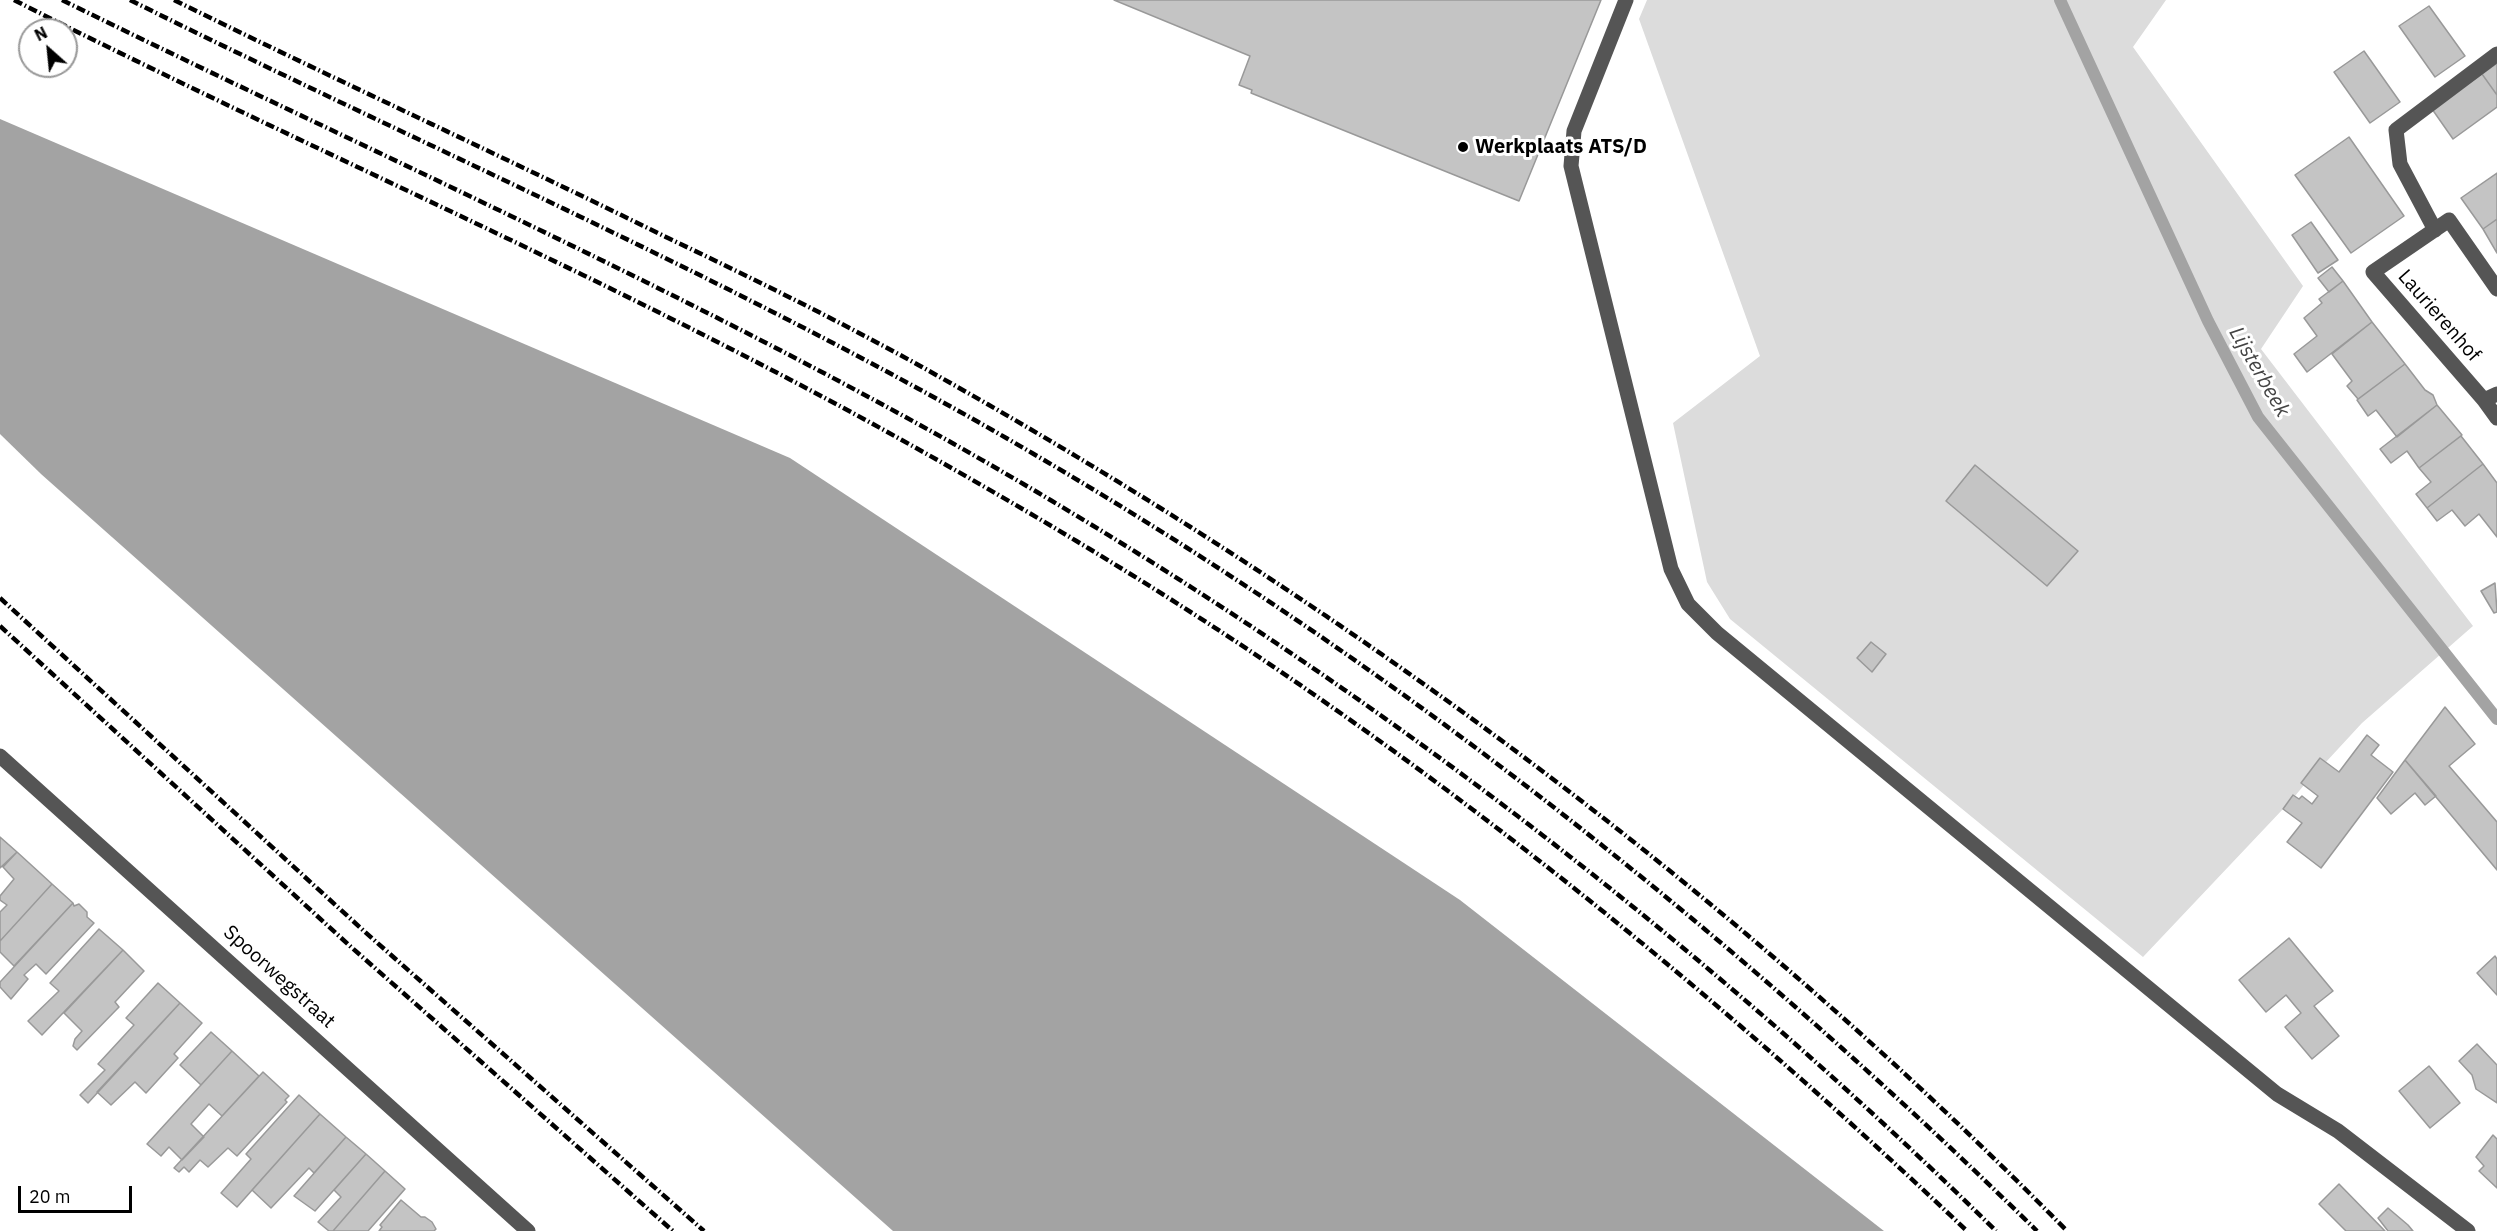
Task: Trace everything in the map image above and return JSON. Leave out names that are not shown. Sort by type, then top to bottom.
[{"type":"street","points":[[1626,0],[1574,130],[1571,166],[1671,569],[1688,604],[1717,633],[2277,1094],[2338,1131],[2468,1231]]},
{"type":"street","points":[[2497,54],[2396,130],[2400,164],[2435,230],[2450,220],[2497,289]]},
{"type":"street","name":"Laurierenhof","points":[[2435,230],[2373,272],[2491,397]]},
{"type":"street","points":[[2491,397],[2497,418]]},
{"type":"street","name":"Spoorwegstraat","points":[[0,756],[528,1231]]},
{"type":"shaded area","points":[[1647,0],[2166,0],[2133,47],[2303,286],[2261,349],[2473,626],[2362,723],[2326,762],[2320,758],[2301,783],[2304,785],[2295,796],[2292,795],[2283,809],[2143,957],[1730,619],[1707,582],[1673,423],[1760,356],[1639,19]]},
{"type":"shaded area","points":[[0,119],[790,458],[1460,900],[1884,1231],[893,1231],[41,474],[0,434]]},
{"type":"building","name":"Werkplaats ATS/D","points":[[1114,0],[1601,0],[1519,201],[1251,93],[1252,90],[1239,85],[1250,56]]},
{"type":"building","points":[[2429,6],[2465,56],[2435,77],[2399,26]]},
{"type":"building","points":[[2364,51],[2400,102],[2370,123],[2334,72]]},
{"type":"building","points":[[2497,63],[2497,95],[2482,74]]},
{"type":"building","points":[[2482,74],[2497,95],[2497,107],[2453,139],[2432,109]]},
{"type":"building","points":[[2349,137],[2404,216],[2351,253],[2295,175]]},
{"type":"building","points":[[2497,173],[2497,219],[2483,229],[2461,198]]},
{"type":"building","points":[[2497,219],[2497,253],[2483,229]]},
{"type":"building","points":[[2311,222],[2338,260],[2318,273],[2292,235]]},
{"type":"building","points":[[2332,267],[2343,281],[2329,292],[2318,278]]},
{"type":"building","points":[[2343,281],[2372,322],[2307,372],[2294,354],[2317,336],[2304,318],[2322,303],[2319,299]]},
{"type":"building","points":[[2372,322],[2405,364],[2358,399],[2347,386],[2352,381],[2332,354]]},
{"type":"building","points":[[2405,364],[2425,390],[2433,395],[2437,405],[2397,437],[2376,410],[2368,416],[2357,400]]},
{"type":"building","points":[[2437,405],[2462,435],[2419,468],[2407,451],[2391,463],[2380,449]]},
{"type":"building","points":[[2461,436],[2483,464],[2427,508],[2416,494],[2431,482],[2419,468]]},
{"type":"building","points":[[2483,464],[2497,483],[2497,537],[2479,514],[2465,526],[2452,510],[2437,521],[2427,508]]},
{"type":"building","points":[[1975,465],[2078,551],[2047,586],[1946,501]]},
{"type":"building","points":[[2495,583],[2497,612],[2494,613],[2481,591]]},
{"type":"building","points":[[1871,642],[1886,654],[1872,672],[1857,658]]},
{"type":"building","points":[[2445,707],[2475,744],[2449,766],[2497,822],[2497,870],[2405,760]]},
{"type":"building","points":[[2367,735],[2379,745],[2371,755],[2393,772],[2321,868],[2287,842],[2302,823],[2283,809],[2293,795],[2299,799],[2302,796],[2312,804],[2318,796],[2301,783],[2320,758],[2339,772]]},
{"type":"building","points":[[2405,760],[2436,796],[2425,805],[2415,793],[2391,814],[2377,798]]},
{"type":"building","points":[[0,837],[17,852],[0,868]]},
{"type":"building","points":[[17,852],[52,884],[0,941],[0,912],[7,905],[0,900],[0,896],[14,879],[3,867]]},
{"type":"building","points":[[52,884],[73,903],[14,966],[0,952],[0,941]]},
{"type":"building","points":[[73,903],[74,906],[79,904],[94,923],[46,974],[36,964],[24,975],[28,979],[11,999],[0,987],[0,982]]},
{"type":"building","points":[[99,929],[123,950],[42,1035],[28,1021],[59,991],[50,983]]},
{"type":"building","points":[[2289,938],[2333,991],[2314,1006],[2339,1036],[2312,1059],[2285,1027],[2301,1013],[2286,995],[2266,1012],[2239,980]]},
{"type":"building","points":[[123,950],[144,971],[115,1002],[119,1007],[77,1050],[73,1046],[75,1039],[82,1031],[64,1013]]},
{"type":"building","points":[[2495,956],[2497,959],[2497,995],[2477,973]]},
{"type":"building","points":[[158,983],[180,1003],[88,1103],[80,1095],[105,1070],[98,1064],[134,1025],[126,1018]]},
{"type":"building","points":[[180,1003],[202,1023],[174,1054],[178,1058],[146,1093],[135,1082],[111,1105],[97,1092]]},
{"type":"building","points":[[211,1032],[232,1051],[201,1085],[180,1065]]},
{"type":"building","points":[[2477,1044],[2497,1065],[2497,1103],[2476,1089],[2472,1075],[2459,1061]]},
{"type":"building","points":[[232,1051],[259,1076],[222,1116],[209,1104],[191,1124],[204,1137],[182,1160],[169,1147],[161,1156],[147,1144]]},
{"type":"building","points":[[2429,1066],[2460,1103],[2430,1128],[2399,1091]]},
{"type":"building","points":[[263,1072],[289,1096],[285,1100],[287,1102],[237,1156],[228,1148],[208,1167],[200,1160],[189,1172],[184,1167],[179,1172],[174,1168]]},
{"type":"building","points":[[299,1095],[320,1114],[237,1207],[221,1193],[251,1159],[246,1154]]},
{"type":"building","points":[[320,1114],[346,1137],[314,1173],[309,1168],[271,1208],[252,1190]]},
{"type":"building","points":[[2493,1135],[2497,1139],[2497,1188],[2479,1171],[2484,1166],[2476,1157]]},
{"type":"building","points":[[346,1137],[366,1154],[315,1211],[294,1196]]},
{"type":"building","points":[[366,1154],[385,1171],[333,1231],[329,1231],[318,1222],[341,1197],[334,1190]]},
{"type":"building","points":[[385,1171],[405,1189],[368,1231],[333,1231]]},
{"type":"building","points":[[2339,1184],[2385,1231],[2346,1231],[2319,1204]]},
{"type":"building","points":[[401,1200],[421,1217],[432,1222],[436,1229],[434,1231],[379,1231],[382,1227],[380,1225]]},
{"type":"building","points":[[2388,1208],[2413,1231],[2388,1231],[2378,1218]]},
{"type":"waterway","name":"Lijsterbeek","points":[[2060,0],[2208,321],[2258,417],[2497,719]]},
{"type":"railway","points":[[14,0],[231,107],[559,263],[775,372],[986,488],[1140,580],[1241,645],[1380,741],[1554,872],[1723,1011],[1806,1083],[1967,1231]]},
{"type":"railway","points":[[62,0],[511,216],[734,327],[954,444],[1095,527],[1233,615],[1369,707],[1501,803],[1630,904],[1755,1009],[1878,1118],[1996,1231]]},
{"type":"railway","points":[[130,0],[585,219],[811,332],[1032,453],[1168,536],[1302,624],[1432,715],[1559,811],[1683,911],[1804,1014],[1922,1121],[2037,1231]]},
{"type":"railway","points":[[174,0],[545,178],[859,333],[1078,457],[1230,553],[1380,653],[1526,758],[1668,869],[1805,985],[1939,1105],[2067,1231]]},
{"type":"railway","points":[[0,598],[365,932],[704,1231]]},
{"type":"railway","points":[[0,626],[350,946],[673,1231]]},
{"type":"place","name":"Werkplaats ATS/D","points":[[1463,147]]}]
